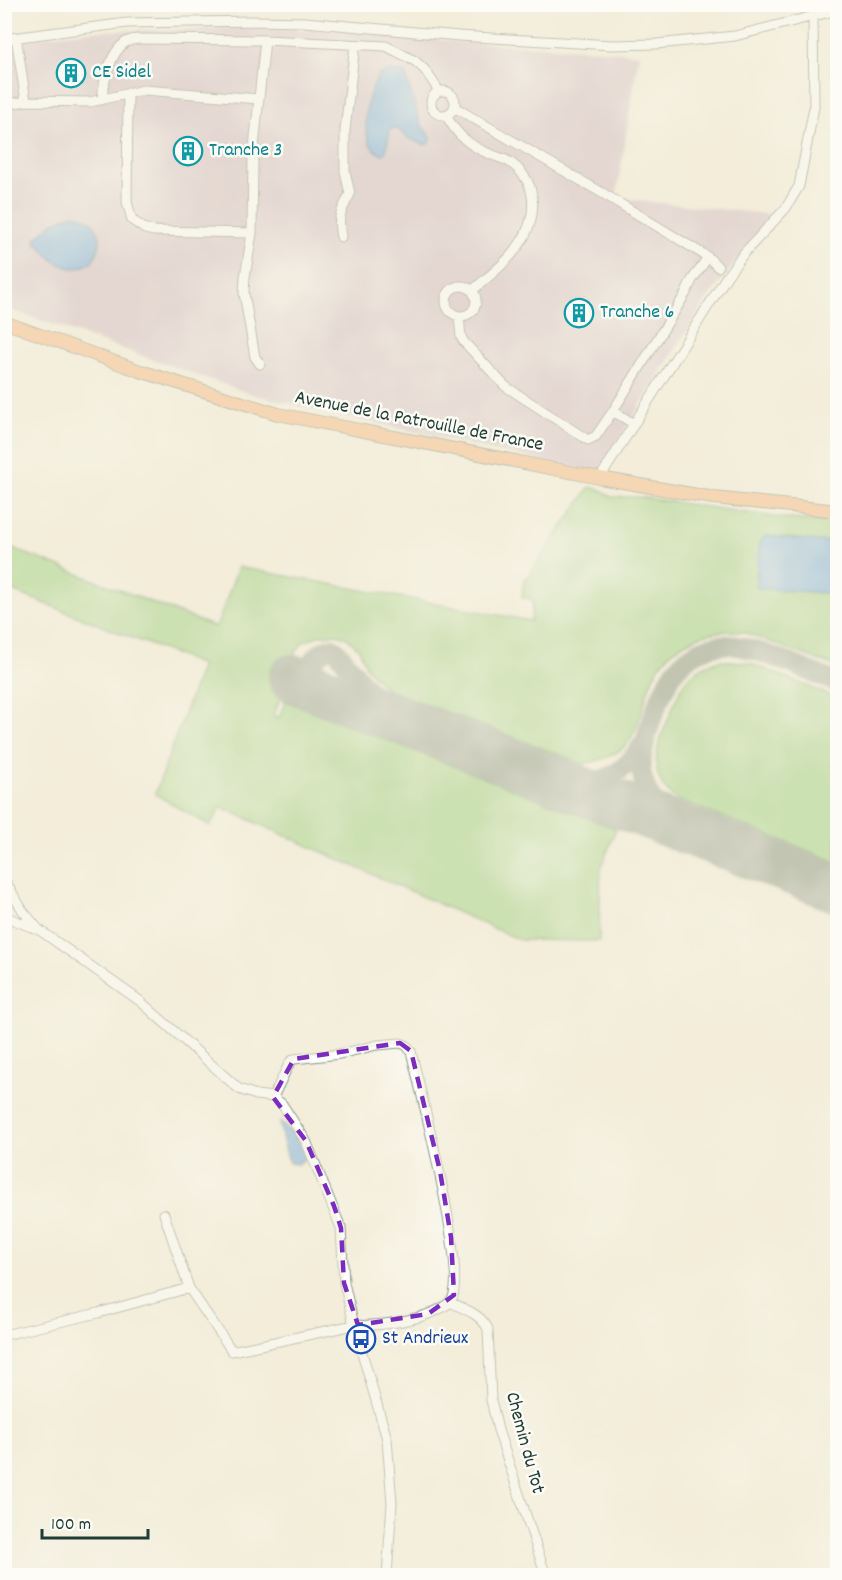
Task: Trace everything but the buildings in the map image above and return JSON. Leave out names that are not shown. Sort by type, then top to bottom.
[{"type":"main road","name":"Avenue de la Patrouille de France","points":[[4,322],[140,371],[278,414],[600,478],[714,498],[837,511]]},
{"type":"street","points":[[4,39],[127,23],[246,21],[305,22],[459,36],[600,44],[657,44],[735,36],[837,10]]},
{"type":"street","points":[[600,478],[727,276],[744,253],[796,194],[804,165],[814,107],[813,16]]},
{"type":"street","points":[[16,38],[26,101]]},
{"type":"street","points":[[102,100],[114,56],[124,43],[131,40],[265,40],[386,46],[404,54],[425,70],[439,91],[450,93],[454,99],[454,106],[446,115]]},
{"type":"street","points":[[260,364],[255,357],[244,293],[252,233],[254,157],[265,40]]},
{"type":"street","points":[[341,237],[339,214],[350,194],[345,171],[345,130],[355,45]]},
{"type":"street","points":[[4,105],[26,101],[102,100],[144,90],[259,99]]},
{"type":"street","points":[[439,91],[432,98],[431,105],[436,113],[446,115],[462,139],[516,167],[529,184],[534,203],[527,229],[513,254],[472,291]]},
{"type":"street","points":[[128,93],[127,202],[132,220],[145,229],[154,231],[252,233]]},
{"type":"street","points":[[454,106],[708,257],[718,267]]},
{"type":"street","points":[[459,316],[470,313],[475,308],[476,298],[472,291],[464,287],[452,290],[448,296],[448,309],[459,316],[464,342],[505,386],[588,440],[596,436],[613,411],[708,257]]},
{"type":"street","points":[[613,411],[634,424]]},
{"type":"street","points":[[4,879],[23,911],[39,929],[140,1001],[239,1089],[256,1095],[273,1097],[282,1104],[306,1141],[341,1227],[344,1283],[387,1439],[392,1503],[387,1575]]},
{"type":"street","points":[[4,916],[39,929]]},
{"type":"street","points":[[164,1214],[189,1288],[232,1351],[354,1325],[368,1326],[400,1322],[428,1314],[450,1302],[456,1283],[451,1238],[437,1160],[411,1051],[406,1045],[399,1042],[340,1054],[294,1059],[290,1062],[273,1097]]},
{"type":"street","points":[[4,1335],[98,1313],[189,1288]]},
{"type":"street","name":"Chemin du Tot","points":[[450,1302],[484,1321],[488,1329],[491,1400],[498,1430],[546,1575]]},
{"type":"highlighted area","points":[[400,1043],[411,1051],[440,1171],[451,1237],[454,1295],[428,1314],[358,1325],[344,1283],[341,1228],[334,1206],[306,1141],[273,1097],[294,1059]]},
{"type":"shaded area","points":[[264,27],[363,32],[451,41],[639,54],[616,198],[776,215],[709,296],[597,474],[254,395],[5,308],[4,42],[87,31]]},
{"type":"green space","points":[[590,487],[603,491],[611,497],[641,497],[781,518],[837,523],[837,667],[743,632],[728,631],[700,636],[675,650],[656,671],[637,724],[626,745],[607,757],[584,764],[391,691],[383,686],[367,668],[359,649],[347,638],[338,634],[320,635],[303,642],[295,653],[274,716],[279,718],[285,701],[616,829],[601,868],[599,941],[520,940],[221,807],[210,826],[155,794],[202,665],[5,588],[4,545],[215,627],[238,567],[531,621],[533,600],[522,597],[524,579],[527,578]]},
{"type":"green space","points":[[720,660],[750,663],[837,698],[837,862],[678,800],[660,781],[656,758],[658,747],[680,690],[695,672]]},
{"type":"water","points":[[391,71],[405,73],[420,123],[431,138],[430,143],[425,145],[410,139],[396,128],[390,129],[386,151],[383,154],[372,147],[369,140],[366,124],[367,108],[371,91],[379,75]]},
{"type":"water","points":[[73,214],[87,219],[96,227],[99,237],[99,247],[95,257],[87,264],[77,268],[56,262],[35,239],[53,223]]},
{"type":"water","points":[[765,536],[837,543],[837,594],[757,588],[760,542]]},
{"type":"water","points":[[280,1122],[296,1136],[306,1155],[298,1164],[289,1163]]},
{"type":"taxiway","points":[[678,827],[660,811],[651,798],[644,783],[641,764],[647,734],[659,701],[673,674],[684,661],[709,647],[731,645],[761,653],[838,683]]},
{"type":"taxiway","points":[[315,687],[309,679],[314,659],[322,651],[332,648],[384,709],[396,719]]},
{"type":"taxiway","points":[[562,783],[587,783],[609,777],[627,764],[643,744]]},
{"type":"runway","points":[[292,678],[838,889]]},
{"type":"place","name":"CE Sidel","points":[[71,73]]},
{"type":"place","name":"Tranche 3","points":[[188,151]]},
{"type":"place","name":"Tranche 6","points":[[579,313]]},
{"type":"place","name":"St Andrieux","points":[[361,1339]]}]
